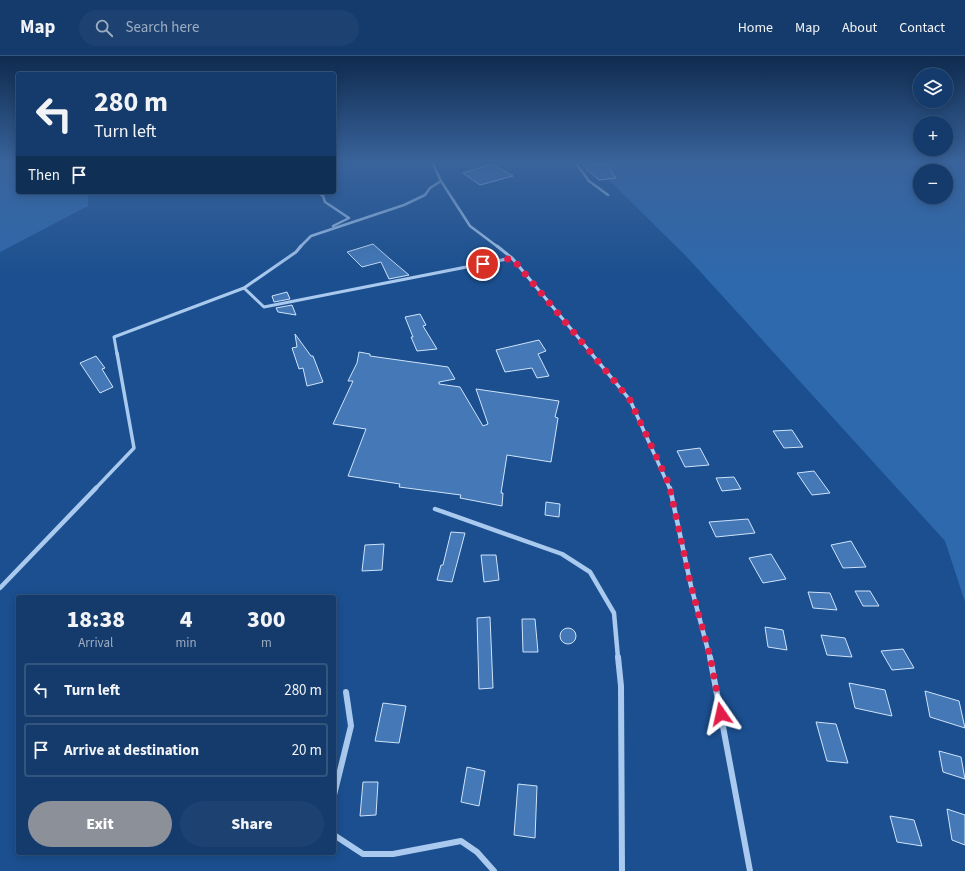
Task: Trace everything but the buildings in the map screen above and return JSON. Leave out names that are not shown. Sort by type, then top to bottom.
[{"type":"street","points":[[0,588],[134,448],[114,337],[244,288],[296,252],[311,236],[349,218],[324,200]]},
{"type":"street","points":[[311,236],[404,205],[414,200]]},
{"type":"street","points":[[453,200],[470,226],[512,258],[630,400],[669,484],[691,586],[710,656],[750,871]]},
{"type":"street","points":[[244,288],[264,307],[512,258]]},
{"type":"street","points":[[435,509],[562,554],[590,572],[614,613],[621,686],[622,871]]},
{"type":"street","points":[[336,787],[351,726],[346,692]]},
{"type":"street","points":[[336,836],[363,854],[393,854],[461,841],[477,852],[494,871]]},
{"type":"shaded area","points":[[0,200],[88,200],[88,206],[0,252]]},
{"type":"shaded area","points":[[629,200],[913,200],[913,204],[953,204],[953,200],[965,200],[965,602],[945,541],[686,256]]},
{"type":"route","points":[[483,264],[512,258],[630,400],[669,484],[691,586],[710,656],[721,714]]}]
